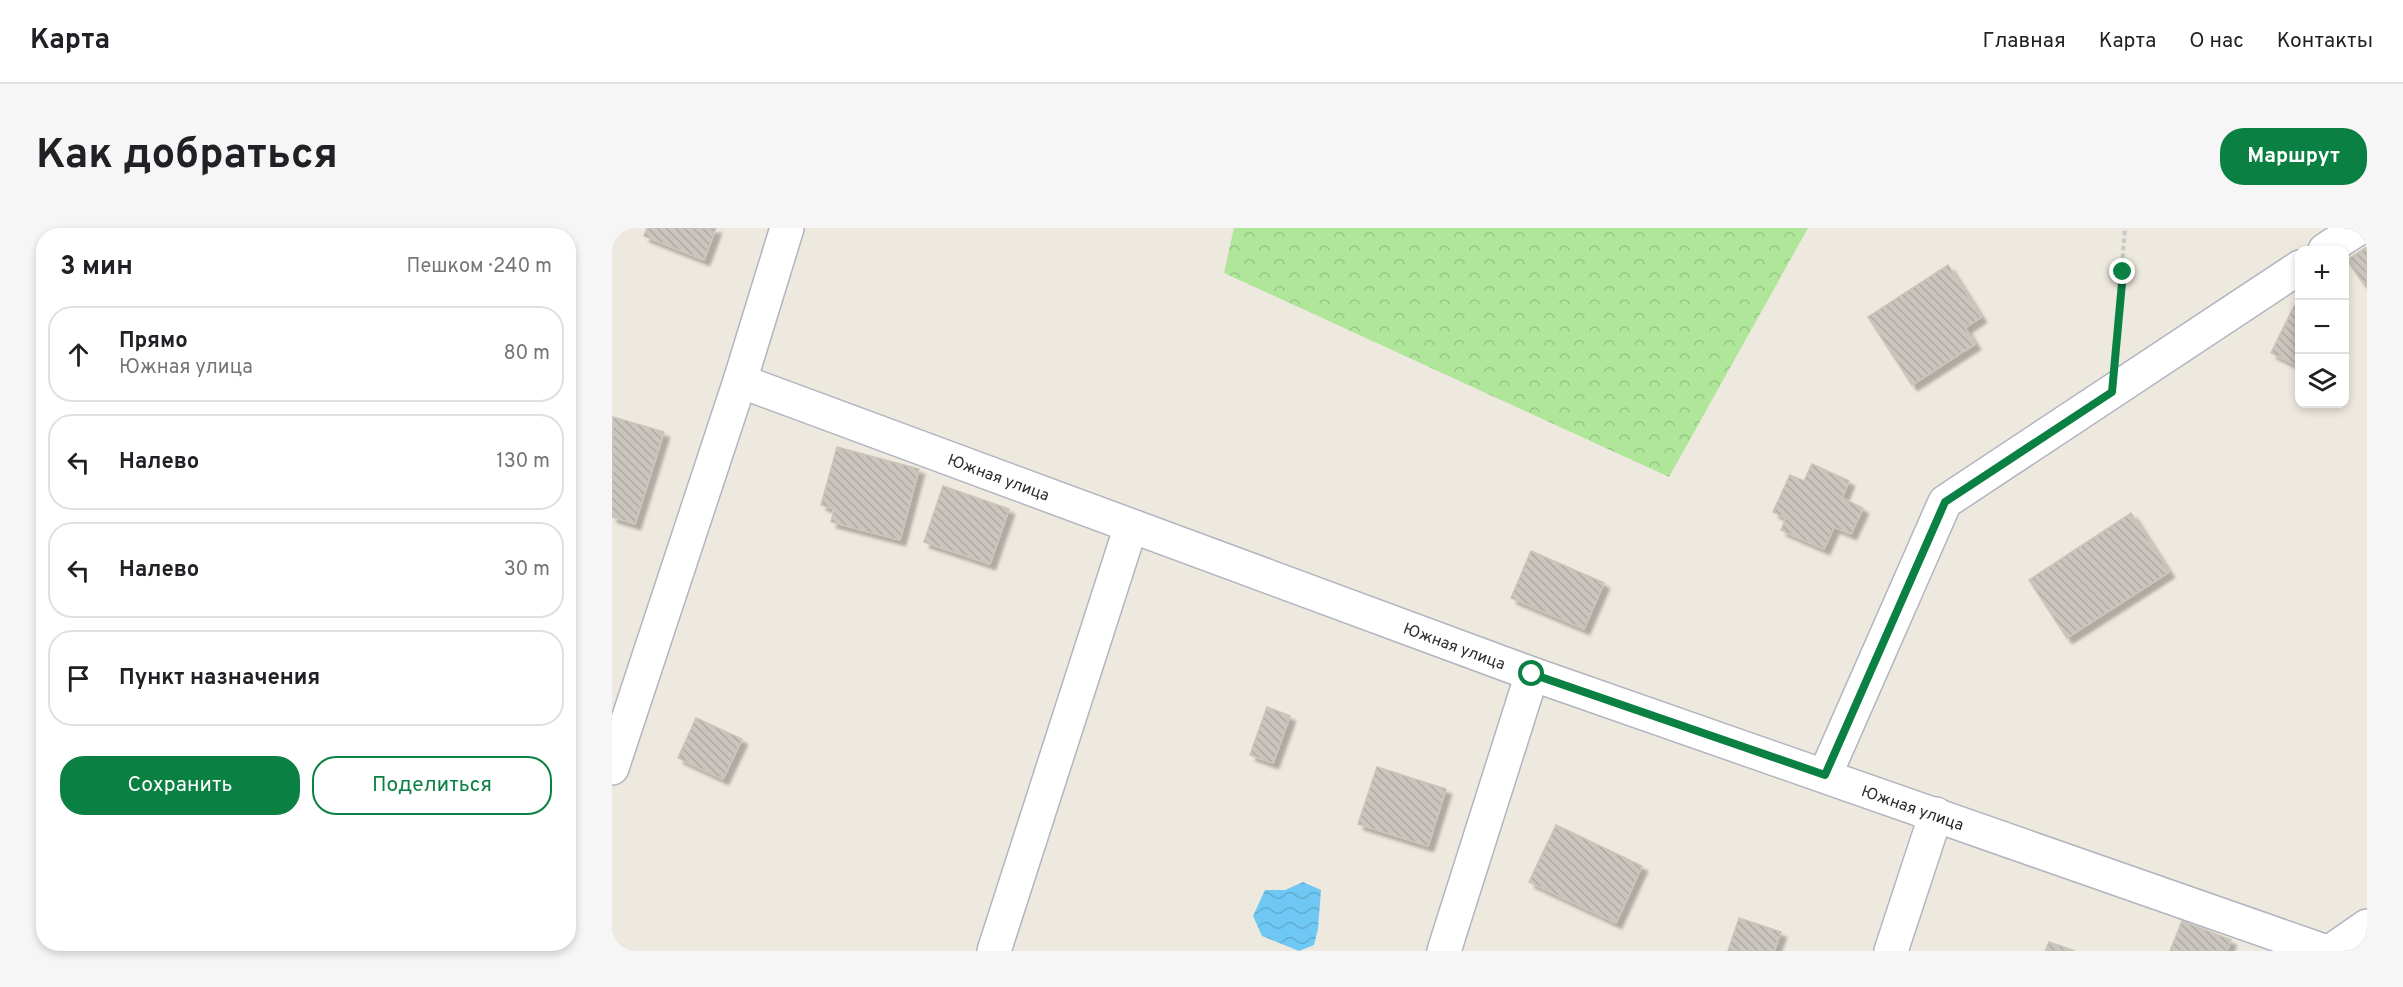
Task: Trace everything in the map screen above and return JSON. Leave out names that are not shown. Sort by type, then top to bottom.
[{"type":"street","points":[[612,768],[740,381],[787,228]]},
{"type":"street","points":[[2331,246],[2359,228]]},
{"type":"street","points":[[1825,775],[1945,502],[2295,270]]},
{"type":"street","name":"Южная улица","points":[[740,381],[1532,674],[2324,951]]},
{"type":"street","points":[[994,951],[1131,526]]},
{"type":"street","points":[[1444,951],[1532,674]]},
{"type":"street","points":[[1891,951],[1936,814]]},
{"type":"street","points":[[2331,951],[2367,926]]},
{"type":"path","points":[[2112,392],[2125,228]]},
{"type":"green space","points":[[1234,228],[1808,228],[1669,477],[1224,273]]},
{"type":"water","points":[[1303,882],[1321,890],[1318,929],[1314,945],[1299,951],[1262,936],[1253,916],[1265,890],[1285,890]]},
{"type":"building","points":[[647,228],[716,228],[704,260],[644,236]]},
{"type":"building","points":[[2367,247],[2366,287],[2349,263],[2349,259]]},
{"type":"building","points":[[1948,265],[1981,317],[1965,328],[1975,344],[1912,385],[1868,317]]},
{"type":"building","points":[[2294,306],[2295,306],[2295,365],[2271,353]]},
{"type":"building","points":[[613,417],[664,432],[635,524],[612,517]]},
{"type":"building","points":[[837,447],[919,469],[900,540],[831,522],[834,509],[821,505]]},
{"type":"building","points":[[1812,464],[1849,481],[1842,498],[1863,508],[1851,534],[1834,527],[1824,549],[1781,530],[1786,518],[1773,512],[1790,475],[1804,481]]},
{"type":"building","points":[[943,486],[1009,509],[990,564],[924,542]]},
{"type":"building","points":[[2131,513],[2169,572],[2067,638],[2029,580]]},
{"type":"building","points":[[1531,551],[1604,583],[1584,629],[1511,598]]},
{"type":"building","points":[[1267,707],[1290,716],[1273,763],[1250,755]]},
{"type":"building","points":[[696,718],[742,739],[723,779],[678,758]]},
{"type":"building","points":[[1377,767],[1446,789],[1428,846],[1358,824]]},
{"type":"building","points":[[1556,825],[1642,866],[1616,923],[1529,882]]},
{"type":"building","points":[[1739,918],[1781,932],[1774,951],[1728,951]]},
{"type":"building","points":[[2182,921],[2231,940],[2227,951],[2170,951]]},
{"type":"building","points":[[2049,942],[2075,951],[2045,951]]},
{"type":"route","points":[[1532,674],[1825,775],[1945,502],[2112,392],[2123,272]]}]
